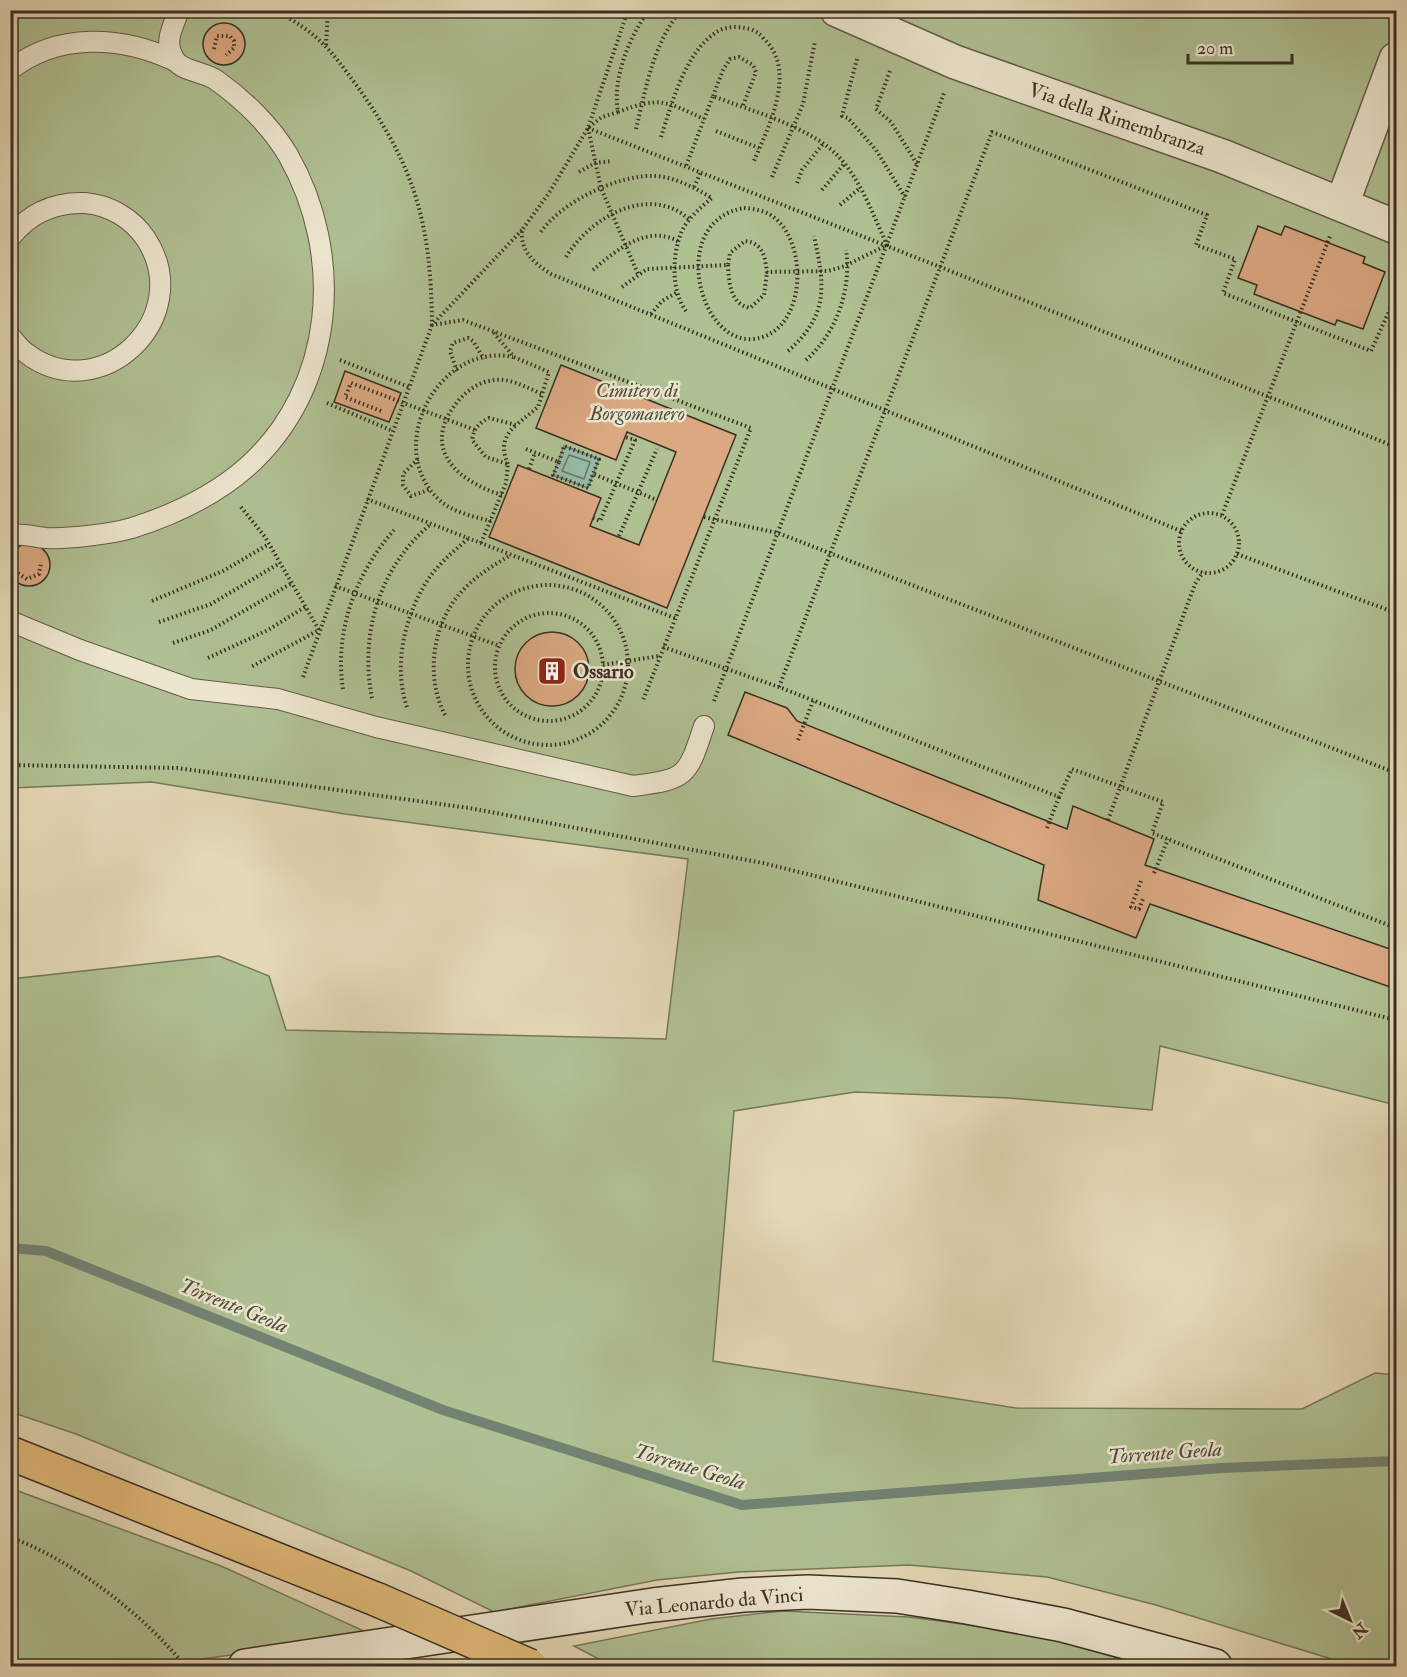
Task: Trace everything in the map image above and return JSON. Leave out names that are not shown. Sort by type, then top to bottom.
[{"type":"highway","points":[[10,1453],[378,1600],[530,1666]]},
{"type":"street","name":"Via della Rimembranza","points":[[837,10],[955,62],[1222,156],[1396,227]]},
{"type":"street","points":[[1342,204],[1396,59]]},
{"type":"street","name":"Via Leonardo da Vinci","points":[[246,1666],[312,1662],[653,1605],[743,1595],[808,1592],[897,1596],[967,1607],[1063,1625],[1215,1666]]},
{"type":"lane","points":[[174,60],[167,43],[179,10]]},
{"type":"lane","points":[[10,70],[19,64],[74,42],[129,44],[174,60],[190,70],[213,78],[250,109],[287,154],[304,190],[323,250],[325,280],[323,323],[312,366],[276,436],[247,467],[194,504],[128,529],[54,538],[10,535]]},
{"type":"lane","points":[[10,238],[20,225],[44,209],[69,202],[96,204],[120,213],[140,230],[154,251],[161,276],[160,303],[150,327],[134,348],[110,363],[82,370],[52,367],[18,349],[10,336]]},
{"type":"lane","points":[[10,621],[80,650],[191,688],[278,699],[376,727],[633,786],[672,781],[688,769],[704,726]]},
{"type":"path","points":[[274,10],[304,26],[326,45],[375,111],[397,147],[413,186],[430,260],[432,325],[293,703]]},
{"type":"path","points":[[326,45],[328,10]]},
{"type":"path","points":[[432,325],[522,230],[549,193],[588,128],[628,10]]},
{"type":"path","points":[[618,112],[615,94],[630,43],[649,10]]},
{"type":"path","points":[[636,129],[660,44],[667,27],[681,10]]},
{"type":"path","points":[[660,137],[687,69],[701,47],[716,32],[730,27],[755,30],[772,47],[777,62],[777,97],[771,120],[753,163]]},
{"type":"path","points":[[224,34],[230,36],[235,45],[232,51],[225,55],[217,52],[213,46],[217,36],[224,34]]},
{"type":"path","points":[[771,177],[794,128],[809,82],[815,41]]},
{"type":"path","points":[[686,166],[723,70],[730,59],[739,57],[753,65],[756,72],[742,108]]},
{"type":"path","points":[[857,59],[842,116],[848,118],[876,150],[905,197]]},
{"type":"path","points":[[704,726],[955,62]]},
{"type":"path","points":[[890,70],[876,109],[891,122],[918,164]]},
{"type":"path","points":[[713,96],[794,128],[823,144],[844,164],[860,188],[887,245]]},
{"type":"path","points":[[588,128],[602,117],[642,103],[661,101],[704,119]]},
{"type":"path","points":[[588,128],[594,163],[611,215],[638,274]]},
{"type":"path","points":[[588,128],[1396,447]]},
{"type":"path","points":[[716,131],[759,148]]},
{"type":"path","points":[[779,687],[992,132],[1207,215],[1196,245],[1235,259],[1223,293],[1371,351],[1390,309],[1396,312]]},
{"type":"path","points":[[797,183],[802,170],[823,144]]},
{"type":"path","points":[[579,172],[594,163],[612,160]]},
{"type":"path","points":[[822,190],[844,164]]},
{"type":"path","points":[[694,187],[701,172]]},
{"type":"path","points":[[541,232],[569,205],[602,188],[644,176],[658,176],[694,187],[712,198],[690,220],[679,242],[675,266],[676,293],[686,311]]},
{"type":"path","points":[[840,205],[860,188]]},
{"type":"path","points":[[566,257],[586,233],[611,215],[634,205],[659,204],[683,213],[690,220]]},
{"type":"path","points":[[1222,515],[1342,204]]},
{"type":"path","points":[[744,208],[767,213],[783,226],[789,235],[798,272],[798,292],[788,314],[764,336],[750,339],[733,334],[716,319],[704,299],[698,266],[700,245],[713,223],[733,210],[744,208]]},
{"type":"path","points":[[522,230],[521,240],[529,256],[550,274],[1181,531]]},
{"type":"path","points":[[788,351],[808,332],[823,296],[814,236]]},
{"type":"path","points":[[593,270],[624,245],[638,239],[672,237],[679,242]]},
{"type":"path","points":[[745,241],[753,242],[765,256],[767,272],[764,296],[750,308],[743,307],[736,300],[730,287],[728,265],[730,253],[745,241]]},
{"type":"path","points":[[767,272],[820,272],[848,264],[887,245]]},
{"type":"path","points":[[806,360],[825,342],[837,318],[848,264],[846,250]]},
{"type":"path","points":[[622,287],[647,269],[728,265]]},
{"type":"path","points":[[651,314],[662,301],[676,293]]},
{"type":"path","points":[[432,325],[463,320],[751,428],[642,700]]},
{"type":"path","points":[[493,331],[514,357]]},
{"type":"path","points":[[457,370],[450,351],[453,344],[460,339],[473,341],[484,359]]},
{"type":"path","points":[[482,543],[508,484],[508,464],[503,446],[506,436],[538,407],[549,372],[514,357],[496,356],[484,359],[457,370],[439,385],[422,410],[416,439],[418,459],[431,489],[450,507],[491,521]]},
{"type":"path","points":[[333,357],[409,387]]},
{"type":"path","points":[[502,495],[471,482],[458,474],[449,463],[441,441],[447,420],[458,401],[488,381],[514,382],[542,394]]},
{"type":"path","points":[[381,411],[345,397],[351,383],[475,430]]},
{"type":"path","points":[[319,399],[393,431]]},
{"type":"path","points":[[508,464],[481,453],[472,440],[475,430],[489,418],[516,425]]},
{"type":"path","points":[[593,518],[600,521],[635,440],[625,436]]},
{"type":"path","points":[[564,446],[599,459],[588,488],[554,475],[559,462],[564,446]]},
{"type":"path","points":[[526,449],[559,462]]},
{"type":"path","points":[[619,536],[657,449]]},
{"type":"path","points":[[529,469],[535,453]]},
{"type":"path","points":[[418,459],[402,474],[403,485],[411,496],[431,489]]},
{"type":"path","points":[[593,474],[657,500]]},
{"type":"path","points":[[235,499],[269,544],[319,630]]},
{"type":"path","points":[[368,499],[675,618]]},
{"type":"path","points":[[1203,513],[1222,515],[1236,527],[1239,536],[1237,554],[1227,567],[1220,571],[1203,572],[1188,564],[1183,557],[1179,548],[1181,531],[1194,517],[1203,513]]},
{"type":"path","points":[[704,517],[778,533],[1396,773]]},
{"type":"path","points":[[373,702],[366,664],[371,622],[378,601],[409,546],[432,524]]},
{"type":"path","points":[[344,692],[342,651],[354,593],[370,562],[394,530]]},
{"type":"path","points":[[408,710],[402,678],[402,656],[404,635],[411,614],[431,576],[469,538]]},
{"type":"path","points":[[152,601],[223,572],[269,544]]},
{"type":"path","points":[[1237,554],[1396,613]]},
{"type":"path","points":[[447,719],[439,703],[433,663],[442,625],[454,601],[466,588],[495,564],[511,555]]},
{"type":"path","points":[[16,573],[27,579],[35,577],[41,570],[39,557]]},
{"type":"path","points":[[159,622],[211,604],[280,563]]},
{"type":"path","points":[[1108,820],[1195,584],[1203,572]]},
{"type":"path","points":[[574,590],[577,580]]},
{"type":"path","points":[[173,643],[211,630],[292,583]]},
{"type":"path","points":[[335,586],[500,646]]},
{"type":"path","points":[[542,586],[574,590],[590,598],[610,614],[622,636],[627,661],[626,685],[616,707],[601,725],[570,742],[559,745],[535,744],[502,732],[478,705],[468,671],[473,636],[486,615],[505,597],[542,586]]},
{"type":"path","points":[[208,658],[268,630],[305,607]]},
{"type":"path","points":[[553,613],[572,618],[588,629],[597,640],[603,665],[600,687],[588,705],[571,717],[550,722],[539,721],[519,712],[504,697],[496,678],[495,667],[500,646],[515,625],[527,618],[553,613]]},
{"type":"path","points":[[242,672],[319,630]]},
{"type":"path","points":[[663,647],[779,687],[1059,797]]},
{"type":"path","points":[[603,665],[659,656]]},
{"type":"path","points":[[798,740],[813,700]]},
{"type":"path","points":[[10,765],[177,768],[469,808],[763,863],[1396,1020]]},
{"type":"path","points":[[1047,828],[1072,769],[1163,802],[1152,833],[1396,928]]},
{"type":"path","points":[[1154,873],[1168,839]]},
{"type":"path","points":[[1142,881],[1131,907],[1139,909],[1143,898]]},
{"type":"path","points":[[1392,954],[1396,944]]},
{"type":"path","points":[[10,1537],[27,1543],[94,1583],[163,1639],[185,1666]]},
{"type":"green space","name":"Cimitero di Borgomanero","points":[[11,11],[1396,11],[1396,1105],[1160,1046],[1152,1110],[1010,1098],[855,1092],[734,1111],[713,1361],[1016,1408],[1302,1409],[1375,1373],[1396,1375],[1396,1666],[1354,1666],[1156,1605],[1047,1577],[909,1565],[738,1572],[657,1580],[494,1612],[411,1571],[76,1434],[11,1412],[11,979],[219,956],[269,976],[286,1030],[666,1039],[688,859],[345,814],[152,782],[11,788]]},
{"type":"green space","points":[[10,1488],[221,1566],[375,1636],[148,1666],[11,1666]]},
{"type":"green space","points":[[783,1611],[909,1617],[1036,1634],[1145,1666],[612,1666],[574,1646],[711,1619]]},
{"type":"water","points":[[564,446],[599,459],[588,488],[553,475]]},
{"type":"building","points":[[224,23],[232,24],[239,29],[244,36],[244,52],[239,59],[232,64],[224,65],[216,64],[209,59],[204,52],[203,44],[204,36],[209,29],[216,24]]},
{"type":"building","points":[[1258,226],[1281,235],[1285,226],[1365,257],[1363,263],[1385,272],[1363,329],[1337,320],[1335,325],[1254,294],[1257,285],[1238,278]]},
{"type":"building","points":[[561,365],[736,435],[667,608],[489,537],[518,465],[601,498],[590,526],[639,545],[676,452],[627,432],[616,460],[536,428]]},
{"type":"building","points":[[345,371],[401,393],[389,422],[334,402]]},
{"type":"building","points":[[29,544],[44,550],[50,565],[44,580],[29,586],[14,580],[8,565],[14,550]]},
{"type":"building","name":"Ossario","points":[[552,632],[566,635],[578,643],[586,655],[589,669],[586,683],[578,695],[566,703],[552,706],[538,703],[526,695],[518,683],[515,669],[518,655],[526,643],[538,635]]},
{"type":"building","points":[[745,692],[787,708],[797,721],[1067,829],[1073,806],[1154,839],[1145,865],[1396,951],[1396,989],[1150,904],[1136,938],[1038,900],[1044,865],[728,735]]},
{"type":"waterway","name":"Torrente Geola","points":[[10,1248],[46,1251],[443,1410],[742,1505],[1222,1468],[1396,1461]]},
{"type":"place","name":"Ossario","points":[[552,671]]}]
